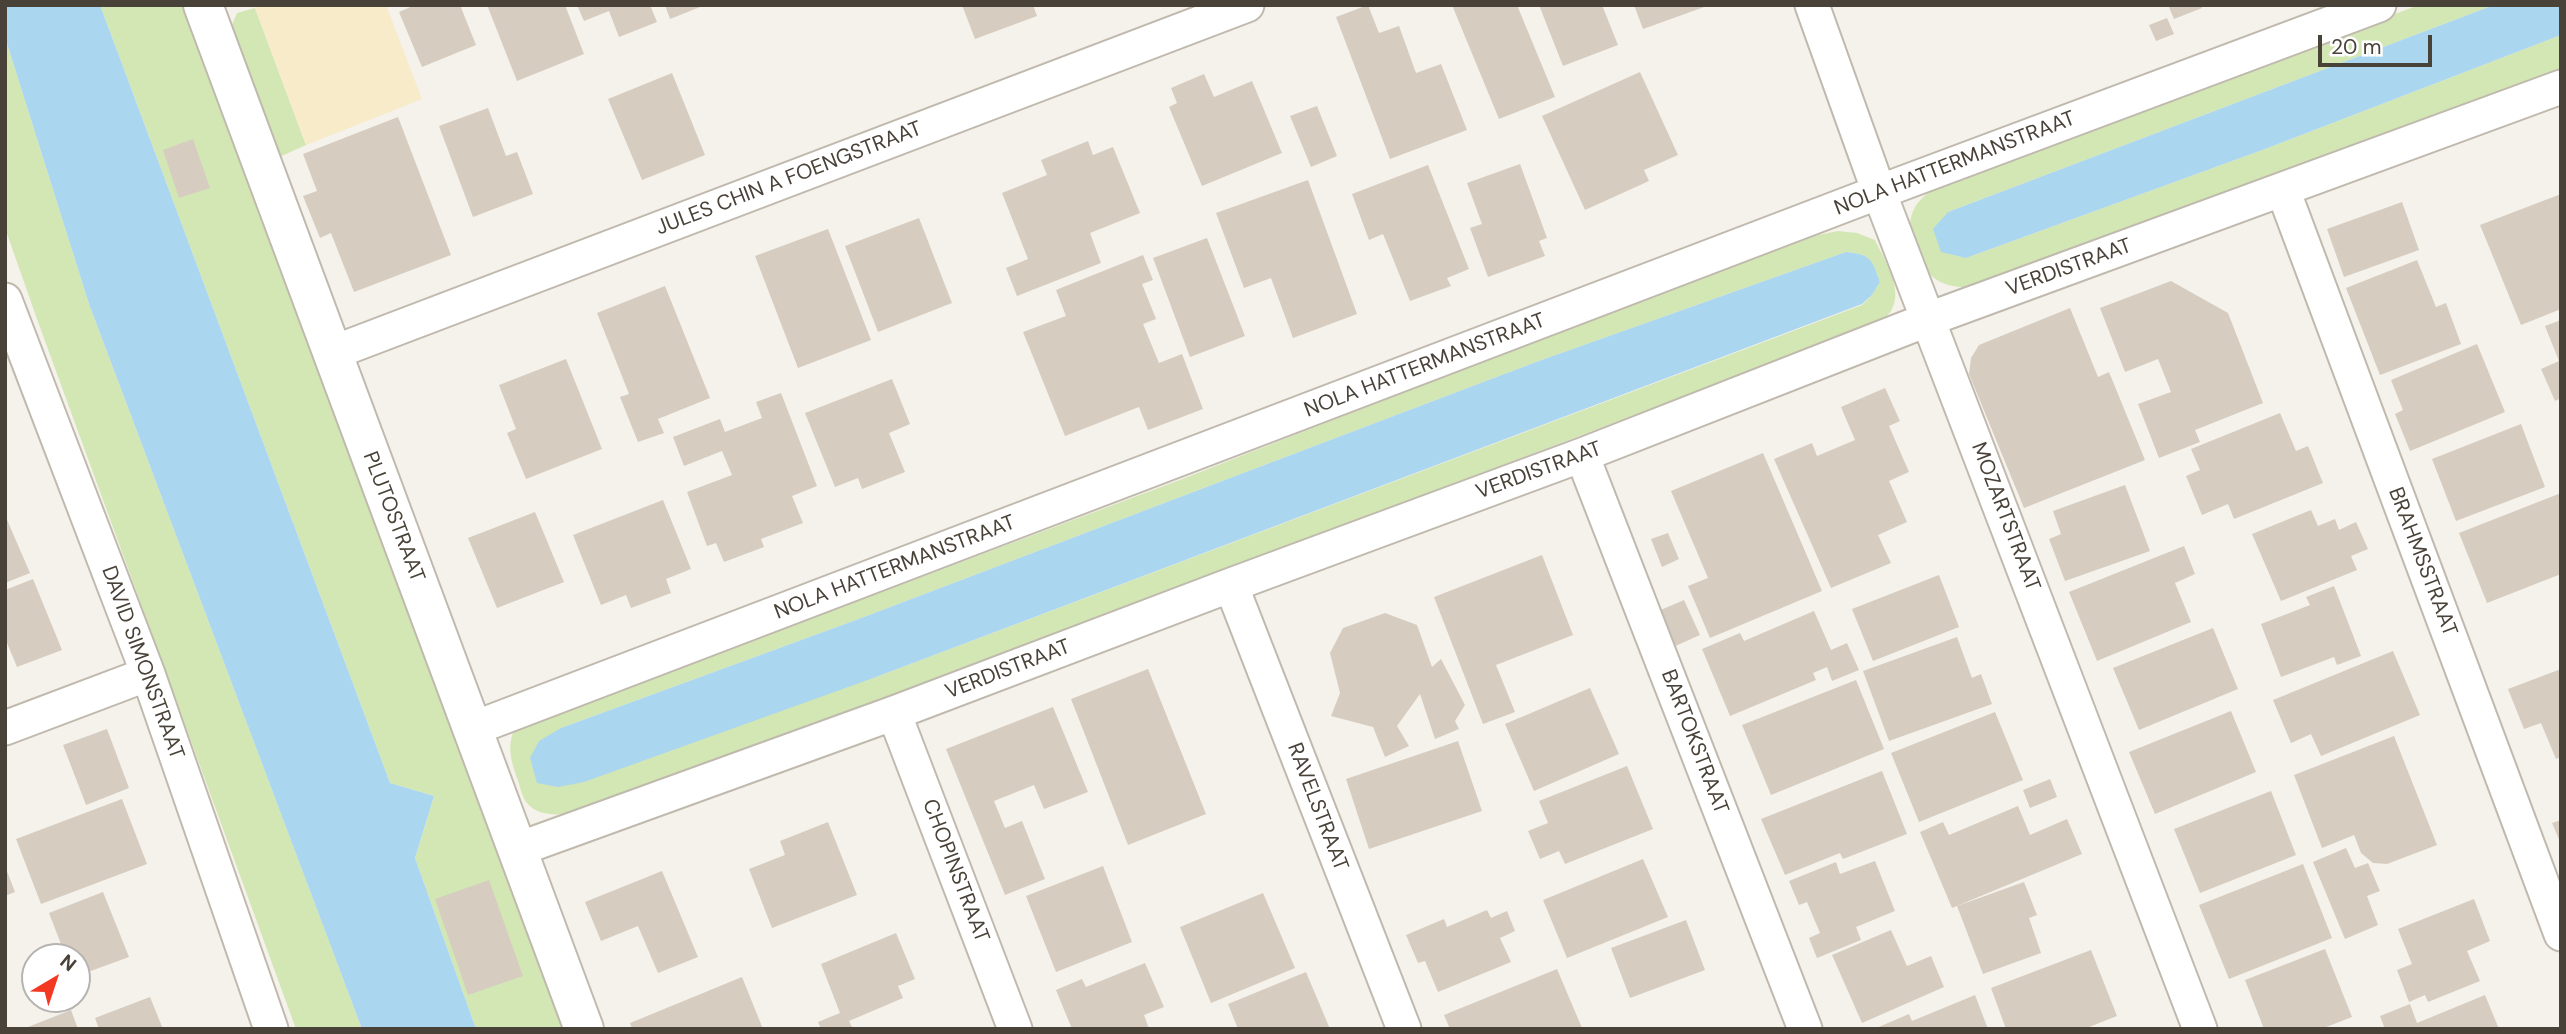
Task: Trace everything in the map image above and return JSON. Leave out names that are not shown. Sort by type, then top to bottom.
[{"type":"street","name":"PLUTOSTRAAT","points":[[204,5],[584,1029]]},
{"type":"street","name":"JULES CHIN A FOENGSTRAAT","points":[[332,353],[1247,5]]},
{"type":"street","name":"MOZARTSTRAAT","points":[[1812,5],[1879,192],[2200,1029]]},
{"type":"street","name":"NOLA HATTERMANSTRAAT","points":[[472,729],[1879,192],[2379,5]]},
{"type":"street","name":"VERDISTRAAT","points":[[516,850],[894,713],[1582,455],[1929,319],[2561,87]]},
{"type":"street","name":"BRAHMSSTRAAT","points":[[2283,190],[2561,934]]},
{"type":"street","name":"DAVID SIMONSTRAAT","points":[[5,301],[148,674],[271,1029]]},
{"type":"street","name":"BARTOKSTRAAT","points":[[1582,455],[1805,1029]]},
{"type":"street","name":"RAVELSTRAAT","points":[[1231,585],[1404,1029]]},
{"type":"street","points":[[5,728],[148,674]]},
{"type":"street","name":"CHOPINSTRAAT","points":[[894,713],[1016,1029]]},
{"type":"green space","points":[[100,5],[187,5],[569,1029],[476,1029],[415,858],[434,796],[390,783]]},
{"type":"green space","points":[[2419,5],[2494,5],[1948,212],[1966,258],[2265,149],[2561,35],[2561,71],[1973,288],[1943,283],[1924,268],[1912,238],[1911,220],[1922,198],[1939,186]]},
{"type":"green space","points":[[255,8],[306,145],[275,159],[231,27],[237,13]]},
{"type":"green space","points":[[5,37],[89,304],[362,1029],[296,1029],[37,319],[5,228]]},
{"type":"green space","points":[[1838,231],[1857,233],[1875,240],[1891,274],[1895,292],[1892,309],[1881,322],[590,810],[549,814],[533,809],[524,798],[511,754],[514,730],[1185,478],[1808,237]],"holes":[[[1846,252],[1860,254],[1869,260],[1880,282],[1862,305],[876,677],[561,728],[856,620],[1536,362]]]},
{"type":"sand","points":[[261,5],[386,5],[422,99],[306,145],[255,8]]},
{"type":"water","points":[[5,5],[100,5],[390,783],[434,796],[415,858],[476,1029],[362,1029],[89,304],[5,37]]},
{"type":"water","points":[[2494,5],[2561,5],[2561,35],[2265,149],[1966,258],[1941,252],[1933,229],[1948,212]]},
{"type":"water","points":[[1846,252],[1866,257],[1875,268],[1880,282],[1862,304],[876,677],[584,782],[558,787],[537,783],[530,758],[539,741],[561,728],[856,620],[1536,362]]},
{"type":"building","points":[[415,5],[460,5],[476,45],[422,67],[399,12]]},
{"type":"building","points":[[487,5],[565,5],[584,54],[517,81]]},
{"type":"building","points":[[577,5],[650,5],[657,22],[619,37],[609,11],[584,21]]},
{"type":"building","points":[[665,5],[705,5],[670,19]]},
{"type":"building","points":[[962,5],[1033,5],[1037,16],[975,39]]},
{"type":"building","points":[[1368,5],[1379,33],[1399,26],[1416,73],[1441,64],[1467,130],[1390,159],[1336,17]]},
{"type":"building","points":[[1452,5],[1517,5],[1555,97],[1499,119]]},
{"type":"building","points":[[1539,5],[1602,5],[1618,45],[1563,66]]},
{"type":"building","points":[[1634,5],[1707,5],[1707,6],[1643,29]]},
{"type":"building","points":[[2168,5],[2200,5],[2202,8],[2174,19]]},
{"type":"building","points":[[2167,18],[2174,34],[2156,41],[2149,25]]},
{"type":"building","points":[[1640,72],[1678,155],[1644,170],[1649,181],[1585,210],[1542,116]]},
{"type":"building","points":[[672,73],[705,155],[642,180],[608,99]]},
{"type":"building","points":[[1204,74],[1214,97],[1252,81],[1282,153],[1202,186],[1169,107],[1177,103],[1171,88]]},
{"type":"building","points":[[1317,106],[1337,156],[1311,167],[1290,116]]},
{"type":"building","points":[[488,108],[506,156],[517,152],[533,194],[473,217],[439,126]]},
{"type":"building","points":[[398,117],[451,255],[354,292],[331,233],[320,238],[303,196],[317,191],[303,154]]},
{"type":"building","points":[[193,139],[210,188],[179,198],[163,150]]},
{"type":"building","points":[[1088,141],[1093,155],[1113,147],[1140,213],[1090,233],[1101,263],[1017,296],[1006,268],[1028,259],[1002,193],[1047,175],[1041,160]]},
{"type":"building","points":[[1520,164],[1547,238],[1539,241],[1545,256],[1488,277],[1470,228],[1482,224],[1467,183]]},
{"type":"building","points":[[1428,165],[1469,269],[1447,278],[1451,286],[1410,301],[1383,234],[1369,240],[1352,194]]},
{"type":"building","points":[[1308,180],[1357,314],[1293,338],[1271,278],[1244,288],[1216,213]]},
{"type":"building","points":[[2561,194],[2561,309],[2521,325],[2480,225]]},
{"type":"building","points":[[2402,202],[2419,250],[2344,277],[2327,229]]},
{"type":"building","points":[[919,218],[952,303],[878,332],[845,246]]},
{"type":"building","points":[[828,229],[871,340],[798,368],[755,256]]},
{"type":"building","points":[[1207,238],[1245,336],[1190,357],[1153,258]]},
{"type":"building","points":[[1143,255],[1153,280],[1142,284],[1156,319],[1143,324],[1159,363],[1182,354],[1203,409],[1148,430],[1139,407],[1065,436],[1023,332],[1066,316],[1056,290]]},
{"type":"building","points":[[2417,260],[2436,307],[2446,303],[2461,344],[2380,375],[2346,288]]},
{"type":"building","points":[[2171,281],[2228,313],[2263,403],[2195,430],[2200,442],[2159,458],[2138,404],[2171,392],[2158,359],[2125,372],[2100,308]]},
{"type":"building","points":[[665,286],[710,398],[658,419],[664,433],[638,442],[620,397],[629,394],[597,313]]},
{"type":"building","points":[[2070,308],[2098,377],[2109,372],[2145,460],[2024,508],[1969,374],[1971,358],[1979,345]]},
{"type":"building","points":[[2561,320],[2561,398],[2555,401],[2541,369],[2559,361],[2545,326]]},
{"type":"building","points":[[2477,344],[2505,412],[2410,451],[2395,414],[2403,410],[2391,380]]},
{"type":"building","points":[[566,359],[602,449],[526,479],[507,433],[516,429],[499,385]]},
{"type":"building","points":[[892,379],[910,424],[889,433],[905,472],[862,489],[858,478],[835,487],[805,413]]},
{"type":"building","points":[[1885,388],[1900,421],[1889,426],[1909,472],[1889,481],[1907,522],[1878,535],[1891,563],[1831,588],[1774,459],[1812,443],[1817,456],[1855,440],[1841,407]]},
{"type":"building","points":[[781,393],[817,486],[792,496],[803,523],[761,539],[764,547],[724,562],[716,543],[707,546],[687,492],[732,475],[722,451],[684,466],[673,437],[720,419],[725,432],[762,418],[756,402]]},
{"type":"building","points":[[2280,413],[2296,451],[2308,446],[2323,483],[2234,519],[2228,504],[2202,515],[2186,476],[2200,470],[2191,449]]},
{"type":"building","points":[[2521,424],[2545,487],[2456,521],[2432,459]]},
{"type":"building","points":[[1763,453],[1822,591],[1710,638],[1688,586],[1708,578],[1671,491]]},
{"type":"building","points":[[2125,485],[2150,551],[2065,581],[2049,539],[2061,534],[2053,511]]},
{"type":"building","points":[[2561,493],[2561,574],[2487,603],[2459,533]]},
{"type":"building","points":[[663,500],[691,569],[666,579],[671,593],[631,608],[626,595],[601,605],[573,535]]},
{"type":"building","points":[[2311,510],[2318,526],[2335,519],[2339,530],[2356,522],[2368,549],[2351,556],[2357,570],[2281,601],[2252,534]]},
{"type":"building","points":[[535,512],[564,582],[497,608],[468,538]]},
{"type":"building","points":[[5,515],[30,573],[5,583]]},
{"type":"building","points":[[1668,533],[1679,559],[1662,567],[1651,539]]},
{"type":"building","points":[[2184,546],[2195,574],[2175,583],[2191,622],[2097,661],[2069,592]]},
{"type":"building","points":[[1542,555],[1573,635],[1496,665],[1515,712],[1483,724],[1434,597]]},
{"type":"building","points":[[1939,575],[1959,627],[1873,661],[1852,609]]},
{"type":"building","points":[[33,579],[62,650],[17,667],[5,638],[5,590]]},
{"type":"building","points":[[2334,586],[2361,656],[2337,665],[2334,657],[2281,677],[2261,624],[2310,605],[2306,597]]},
{"type":"building","points":[[1684,600],[1700,635],[1671,648],[1656,612]]},
{"type":"building","points":[[1814,611],[1831,650],[1847,643],[1859,670],[1832,681],[1827,667],[1813,673],[1816,680],[1730,716],[1702,649],[1740,633],[1744,641]]},
{"type":"building","points":[[1385,613],[1417,625],[1432,667],[1441,659],[1465,705],[1455,721],[1459,729],[1435,739],[1420,694],[1397,726],[1409,746],[1385,757],[1373,727],[1331,716],[1340,693],[1330,653],[1343,628]]},
{"type":"building","points":[[2213,628],[2238,689],[2139,730],[2113,668]]},
{"type":"building","points":[[1957,637],[1972,678],[1981,674],[1992,704],[1889,741],[1863,671]]},
{"type":"building","points":[[2393,651],[2420,715],[2321,756],[2311,734],[2291,743],[2273,700]]},
{"type":"building","points":[[1148,669],[1206,814],[1128,845],[1071,699]]},
{"type":"building","points":[[2561,669],[2561,757],[2556,759],[2541,723],[2524,729],[2508,689]]},
{"type":"building","points":[[1856,680],[1884,749],[1771,795],[1742,725]]},
{"type":"building","points":[[1590,688],[1619,754],[1534,791],[1505,724]]},
{"type":"building","points":[[1053,707],[1088,792],[1044,809],[1034,785],[994,801],[1005,828],[1022,821],[1045,879],[1005,895],[946,749]]},
{"type":"building","points":[[2231,711],[2256,772],[2155,814],[2129,752]]},
{"type":"building","points":[[1995,712],[2023,780],[1919,822],[1891,753]]},
{"type":"building","points":[[107,729],[129,788],[86,805],[63,745]]},
{"type":"building","points":[[2394,736],[2437,845],[2387,864],[2373,863],[2361,853],[2354,835],[2322,848],[2294,775]]},
{"type":"building","points":[[1458,741],[1482,811],[1369,849],[1346,779]]},
{"type":"building","points":[[1627,766],[1653,829],[1565,864],[1559,851],[1540,859],[1528,831],[1548,823],[1539,801]]},
{"type":"building","points":[[1882,771],[1907,834],[1843,859],[1840,853],[1785,875],[1761,819]]},
{"type":"building","points":[[2050,779],[2057,797],[2030,808],[2023,790]]},
{"type":"building","points":[[2271,791],[2296,855],[2200,893],[2174,829]]},
{"type":"building","points":[[122,799],[147,864],[41,904],[16,839]]},
{"type":"building","points":[[2018,806],[2030,835],[2067,819],[2082,854],[1952,908],[1920,832],[1943,822],[1949,835]]},
{"type":"building","points":[[2561,820],[2561,844],[2552,823]]},
{"type":"building","points":[[828,822],[857,895],[772,928],[749,869],[785,855],[780,841]]},
{"type":"building","points":[[2346,848],[2355,868],[2368,863],[2380,891],[2367,896],[2378,925],[2345,939],[2313,862]]},
{"type":"building","points":[[1643,859],[1668,917],[1567,958],[1543,900]]},
{"type":"building","points":[[1875,861],[1895,911],[1856,927],[1861,940],[1817,958],[1809,938],[1820,933],[1807,902],[1799,905],[1789,881],[1836,862],[1840,874]]},
{"type":"building","points":[[2303,864],[2332,938],[2229,979],[2199,905]]},
{"type":"building","points":[[5,866],[15,892],[5,896]]},
{"type":"building","points":[[1103,866],[1132,942],[1056,972],[1026,896]]},
{"type":"building","points":[[662,871],[698,957],[658,973],[638,926],[601,941],[585,902]]},
{"type":"building","points":[[489,880],[523,976],[468,995],[435,899]]},
{"type":"building","points":[[2024,882],[2037,915],[2029,918],[2041,953],[1983,974],[1957,906]]},
{"type":"building","points":[[103,892],[129,957],[91,971],[91,943],[61,943],[49,913]]},
{"type":"building","points":[[1263,893],[1295,968],[1211,1003],[1180,927]]},
{"type":"building","points":[[2474,899],[2490,941],[2467,951],[2480,981],[2428,1002],[2425,995],[2409,1002],[2397,970],[2412,964],[2398,929]]},
{"type":"building","points":[[1487,910],[1491,918],[1507,911],[1515,931],[1500,938],[1511,962],[1438,992],[1425,961],[1418,963],[1406,935],[1444,919],[1447,927]]},
{"type":"building","points":[[1686,920],[1705,970],[1630,998],[1611,948]]},
{"type":"building","points":[[1891,930],[1907,966],[1931,956],[1944,987],[1862,1023],[1832,955]]},
{"type":"building","points":[[896,933],[915,979],[898,986],[903,998],[849,1021],[853,1029],[821,1029],[818,1022],[840,1013],[821,964]]},
{"type":"building","points":[[2325,949],[2352,1017],[2321,1029],[2264,1029],[2245,980]]},
{"type":"building","points":[[2091,950],[2117,1016],[2084,1029],[2006,1029],[1991,988]]},
{"type":"building","points":[[1145,963],[1164,1007],[1144,1015],[1149,1029],[1072,1029],[1056,990],[1082,979],[1086,987]]},
{"type":"building","points":[[1557,969],[1582,1028],[1450,1029],[1444,1015]]},
{"type":"building","points":[[1306,972],[1330,1029],[1238,1029],[1228,1004]]},
{"type":"building","points":[[742,977],[763,1029],[632,1029],[630,1023]]},
{"type":"building","points":[[1975,995],[1988,1029],[1874,1029],[1909,1014],[1912,1021]]},
{"type":"building","points":[[2485,995],[2499,1029],[2385,1029],[2380,1016],[2410,1004],[2417,1023]]},
{"type":"building","points":[[150,997],[163,1029],[99,1029],[95,1018]]},
{"type":"building","points":[[63,1013],[72,1013],[78,1029],[23,1029]]}]
